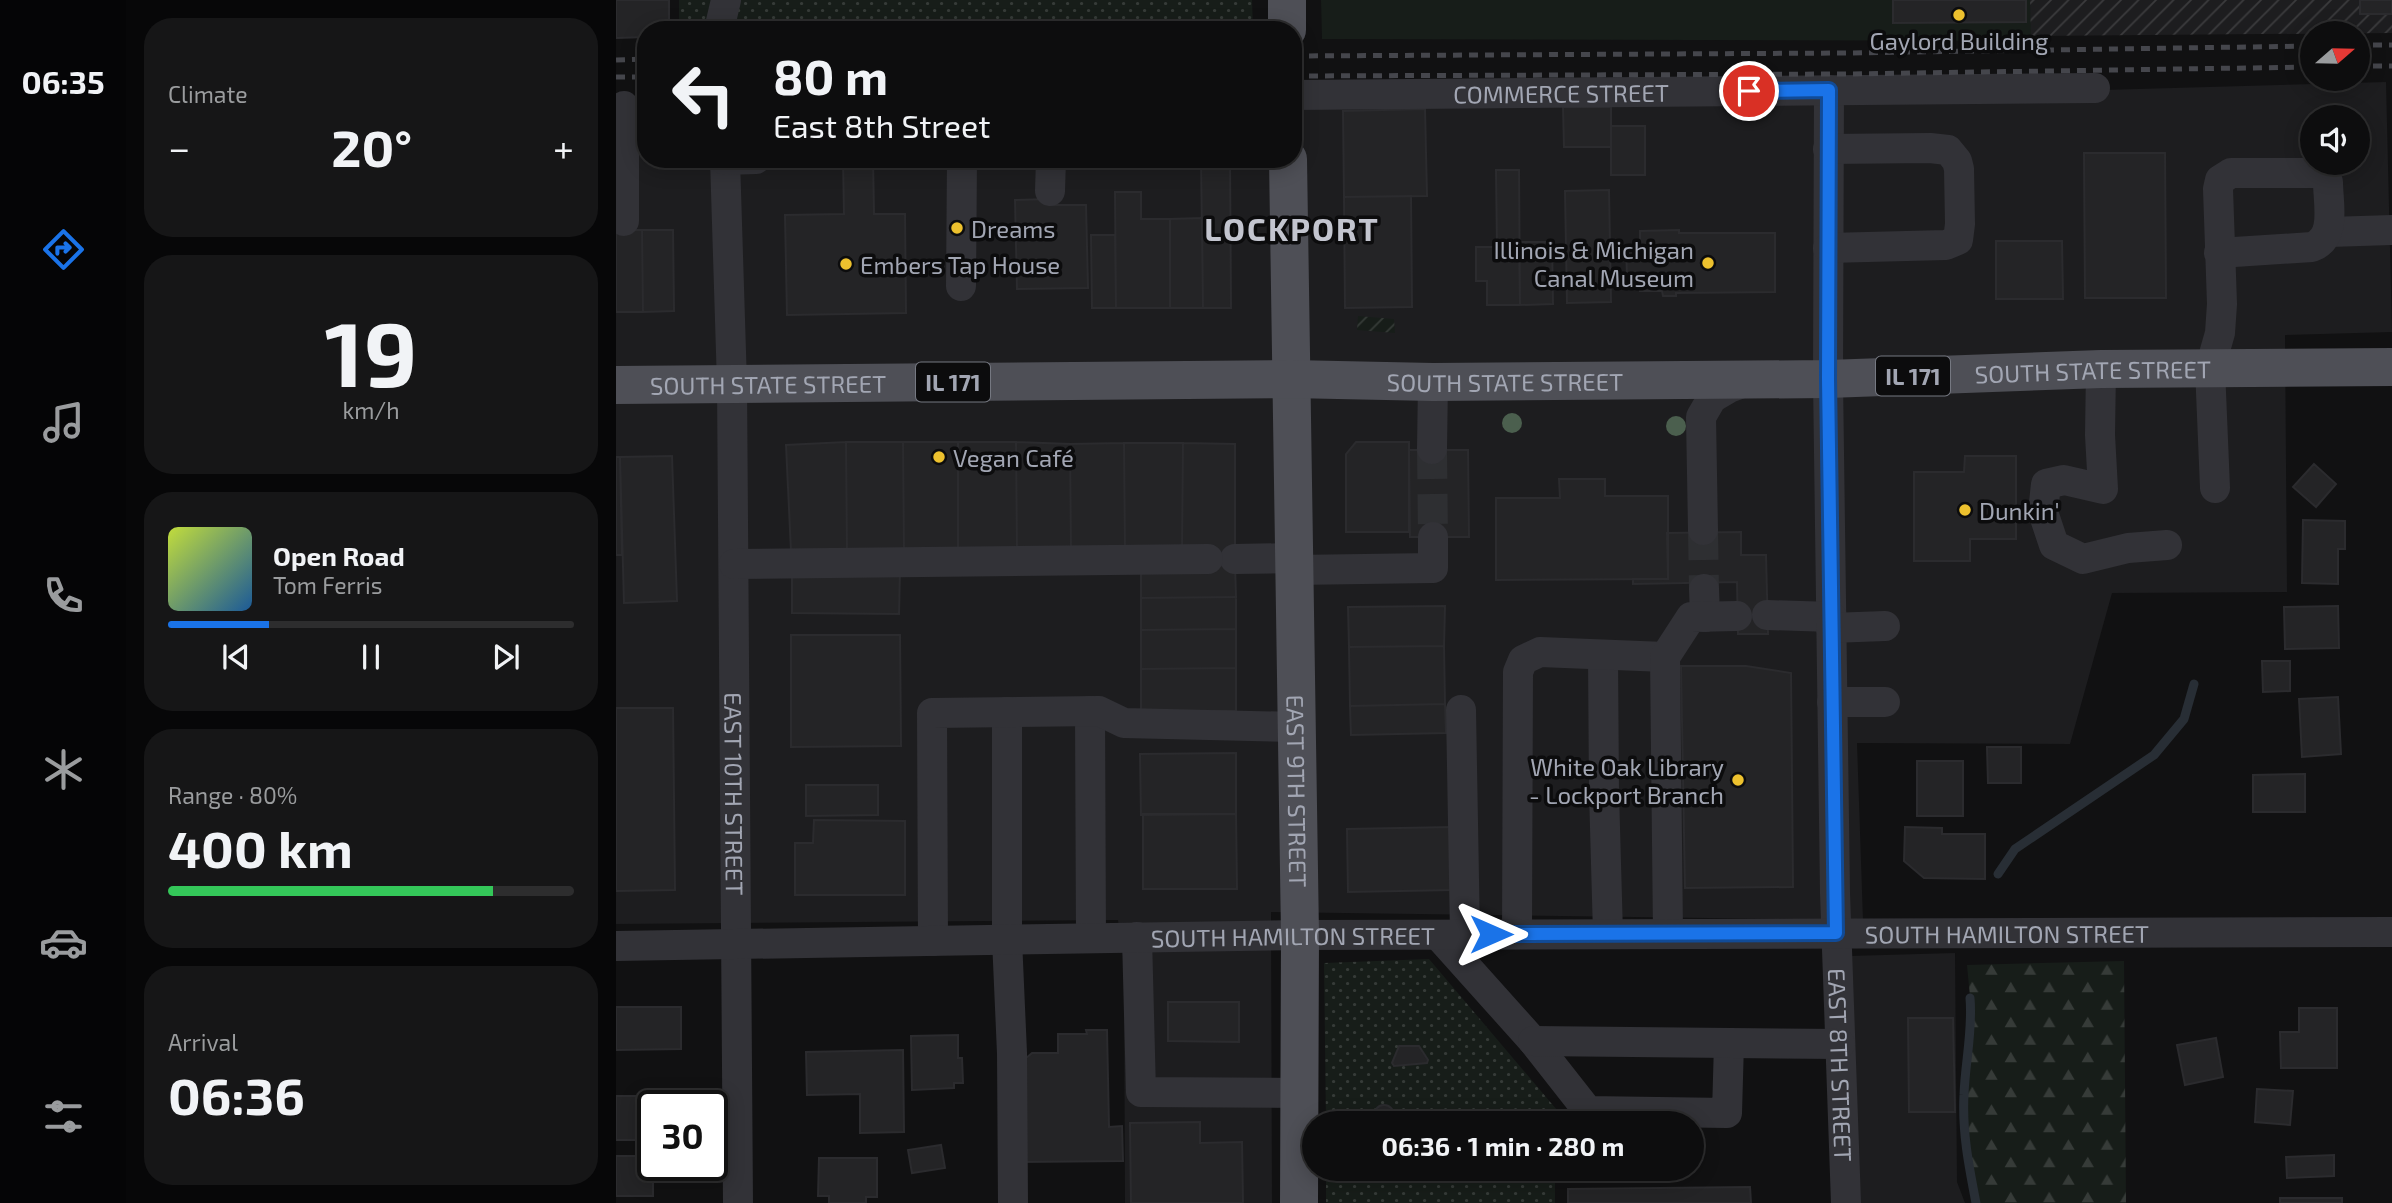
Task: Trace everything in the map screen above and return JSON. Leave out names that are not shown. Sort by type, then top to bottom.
[{"type":"main road","points":[[1287,0],[1287,21]]},
{"type":"main road","name":"EAST 9TH STREET","points":[[1288,168],[1300,935],[1300,1203]]},
{"type":"main road","name":"SOUTH STATE STREET","points":[[616,385],[1291,379],[1433,382],[1751,380],[2101,369],[2392,367]]},
{"type":"street","name":"COMMERCE STREET","points":[[1302,95],[2095,88]]},
{"type":"street","name":"EAST 8TH STREET","points":[[1829,90],[1828,379],[1832,702],[1836,933],[1846,1203]]},
{"type":"street","points":[[624,221],[629,106]]},
{"type":"street","points":[[1828,149],[1948,150],[1957,161],[1959,169],[1960,225],[1958,240],[1947,245],[1828,248]]},
{"type":"street","name":"EAST 10TH STREET","points":[[725,168],[732,384],[738,1203]]},
{"type":"street","points":[[961,286],[962,168]]},
{"type":"street","points":[[1050,191],[1051,168]]},
{"type":"street","points":[[2215,488],[2210,368],[2220,333],[2222,304],[2220,253],[2218,189],[2220,180],[2231,173],[2322,174],[2328,182],[2329,232],[2324,242],[2312,247],[2220,253]]},
{"type":"street","points":[[2329,232],[2392,230]]},
{"type":"street","points":[[2101,369],[2103,489],[2064,480],[2046,484],[2043,512],[2054,545],[2083,559],[2128,548],[2167,545]]},
{"type":"street","points":[[1703,530],[1701,417],[1712,398],[1751,380]]},
{"type":"street","points":[[1432,449],[1433,382]]},
{"type":"street","points":[[734,564],[1222,559],[1433,568],[1433,537]]},
{"type":"street","points":[[1668,934],[1665,657],[1691,617],[1704,603],[1737,616]]},
{"type":"street","points":[[1767,615],[1885,626]]},
{"type":"street","points":[[1517,934],[1518,672],[1523,660],[1540,652],[1665,657]]},
{"type":"street","points":[[1603,656],[1608,934]]},
{"type":"street","points":[[1832,702],[1885,702]]},
{"type":"street","points":[[1461,710],[1451,935],[1588,1111],[1727,1113],[1729,1043]]},
{"type":"street","points":[[1090,711],[1091,938]]},
{"type":"street","points":[[933,941],[932,713],[1099,711],[1124,723],[1297,727]]},
{"type":"street","points":[[1007,712],[1007,939],[1012,1053],[1013,1203]]},
{"type":"street","name":"SOUTH HAMILTON STREET","points":[[616,946],[1300,935],[2392,932]]},
{"type":"street","points":[[1137,937],[1141,1092],[1300,1093]]},
{"type":"street","points":[[1533,1041],[1840,1044]]},
{"type":"shaded area","points":[[2030,0],[2392,0],[2392,33],[2370,33],[2370,21],[2300,21],[2300,34],[2030,36]]},
{"type":"shaded area","points":[[2370,82],[2386,82],[2392,332],[2285,335],[2287,592],[2112,593],[2070,744],[1857,743],[1863,920],[1271,912],[1272,1203],[1125,1203],[1124,964],[1118,920],[616,924],[616,119],[637,119],[637,168],[1302,168],[1302,102],[1821,98],[2300,84],[2300,91],[2370,91]]},
{"type":"shaded area","points":[[1955,953],[1957,1182],[1965,1203],[1858,1203],[1849,956]]},
{"type":"green space","points":[[679,0],[1252,0],[1253,21],[679,21]]},
{"type":"green space","points":[[1321,0],[2030,0],[2031,41],[1322,39]]},
{"type":"green space","points":[[1358,316],[1394,319],[1395,333],[1357,330]]},
{"type":"green space","points":[[1429,959],[1558,1111],[1326,1111],[1324,963]]},
{"type":"green space","points":[[2124,961],[2126,1203],[1976,1203],[1965,1149],[1964,1097],[1972,1017],[1967,965]]},
{"type":"green space","points":[[1326,1181],[1555,1181],[1555,1203],[1326,1203]]},
{"type":"building","points":[[616,0],[669,0],[669,21],[637,21],[637,37],[616,38]]},
{"type":"building","name":"Gaylord Building","points":[[1893,0],[2026,0],[2026,22],[1893,23]]},
{"type":"building","points":[[2360,0],[2392,0],[2392,14],[2360,14]]},
{"type":"building","points":[[1563,107],[1611,107],[1611,147],[1564,147]]},
{"type":"building","points":[[1425,109],[1427,196],[1344,197],[1343,111]]},
{"type":"building","points":[[1611,126],[1645,126],[1645,175],[1611,175]]},
{"type":"building","points":[[2084,153],[2165,153],[2166,298],[2085,298]]},
{"type":"building","name":"Embers Tap House","points":[[843,168],[873,168],[874,214],[905,214],[906,313],[787,315],[785,215],[844,214]]},
{"type":"building","points":[[1201,168],[1230,168],[1231,308],[1203,308]]},
{"type":"building","points":[[1496,170],[1519,170],[1520,305],[1487,305],[1487,281],[1476,281],[1476,247],[1497,247]]},
{"type":"building","points":[[1609,190],[1611,302],[1567,303],[1565,191]]},
{"type":"building","points":[[1115,192],[1141,192],[1141,219],[1170,219],[1170,308],[1116,308]]},
{"type":"building","points":[[1411,196],[1412,307],[1345,308],[1344,197]]},
{"type":"building","points":[[1049,199],[1049,205],[1086,205],[1088,288],[1017,289],[1015,200]]},
{"type":"building","points":[[1202,218],[1203,308],[1170,308],[1170,219]]},
{"type":"building","points":[[616,230],[642,230],[643,312],[616,312]]},
{"type":"building","points":[[642,230],[673,230],[674,311],[643,312]]},
{"type":"building","points":[[1679,230],[1679,233],[1775,233],[1775,292],[1676,293],[1676,296],[1663,296],[1662,291],[1640,291],[1640,275],[1627,275],[1626,248],[1640,248],[1640,231]]},
{"type":"building","points":[[1091,235],[1115,235],[1116,308],[1092,308]]},
{"type":"building","points":[[1996,241],[2062,241],[2063,299],[1996,299]]},
{"type":"building","points":[[1519,242],[1552,242],[1553,304],[1520,305]]},
{"type":"building","points":[[846,442],[903,442],[904,552],[847,553]]},
{"type":"building","points":[[846,442],[847,553],[791,551],[786,445]]},
{"type":"building","points":[[903,442],[958,442],[958,552],[904,552]]},
{"type":"building","points":[[958,442],[1016,442],[1017,551],[958,552]]},
{"type":"building","points":[[1016,442],[1070,444],[1071,551],[1017,551]]},
{"type":"building","points":[[1356,442],[1409,442],[1409,532],[1346,532],[1346,454]]},
{"type":"building","points":[[1124,443],[1183,443],[1182,549],[1125,550]]},
{"type":"building","points":[[1124,443],[1125,550],[1071,551],[1070,444]]},
{"type":"building","points":[[1183,443],[1235,444],[1235,565],[1208,566],[1182,549]]},
{"type":"building","points":[[1409,450],[1468,450],[1469,537],[1410,537]]},
{"type":"building","points":[[672,456],[677,601],[624,603],[620,457]]},
{"type":"building","points":[[1965,456],[2016,456],[2016,539],[1970,539],[1970,561],[1914,561],[1914,472],[1964,472]]},
{"type":"building","points":[[616,457],[620,457],[622,555],[616,555]]},
{"type":"building","points":[[2314,464],[2336,484],[2316,507],[2293,487]]},
{"type":"building","points":[[1559,479],[1605,479],[1605,496],[1668,496],[1668,579],[1496,580],[1496,498],[1560,498]]},
{"type":"building","points":[[2303,520],[2345,521],[2345,549],[2338,549],[2338,584],[2302,583]]},
{"type":"building","points":[[1741,532],[1741,555],[1766,555],[1768,634],[1738,634],[1737,582],[1633,584],[1633,579],[1668,579],[1667,533]]},
{"type":"building","points":[[1235,565],[1236,597],[1141,598],[1141,567]]},
{"type":"building","points":[[792,569],[900,570],[899,614],[792,613]]},
{"type":"building","points":[[1236,597],[1236,629],[1141,630],[1141,598]]},
{"type":"building","points":[[1445,606],[1444,646],[1349,647],[1348,607]]},
{"type":"building","points":[[2338,606],[2339,648],[2285,649],[2284,607]]},
{"type":"building","points":[[1236,629],[1236,668],[1141,669],[1141,630]]},
{"type":"building","points":[[791,635],[900,635],[901,746],[791,747]]},
{"type":"building","points":[[1444,646],[1445,704],[1350,706],[1349,647]]},
{"type":"building","points":[[2262,661],[2290,661],[2290,691],[2263,692]]},
{"type":"building","name":"White Oak Library - Lockport Branch","points":[[1681,666],[1746,666],[1791,673],[1793,887],[1685,888]]},
{"type":"building","points":[[1236,668],[1236,711],[1141,711],[1141,669]]},
{"type":"building","points":[[2338,697],[2341,754],[2302,757],[2299,699]]},
{"type":"building","points":[[1445,704],[1446,733],[1351,735],[1350,706]]},
{"type":"building","points":[[616,708],[673,708],[675,890],[616,891]]},
{"type":"building","points":[[1987,747],[2021,747],[2021,783],[1988,783]]},
{"type":"building","points":[[1236,753],[1236,814],[1141,815],[1140,754]]},
{"type":"building","points":[[1917,761],[1963,761],[1963,816],[1917,816]]},
{"type":"building","points":[[2305,774],[2305,812],[2253,812],[2253,775]]},
{"type":"building","points":[[806,785],[878,785],[878,815],[806,816]]},
{"type":"building","points":[[1143,814],[1236,814],[1237,889],[1143,889]]},
{"type":"building","points":[[814,820],[905,821],[905,895],[795,895],[795,843],[813,843]]},
{"type":"building","points":[[1452,827],[1453,890],[1348,892],[1347,829]]},
{"type":"building","points":[[1905,827],[1942,828],[1942,834],[1985,834],[1985,879],[1924,878],[1904,861]]},
{"type":"building","points":[[1168,1002],[1239,1002],[1239,1042],[1168,1041]]},
{"type":"building","points":[[616,1007],[681,1007],[681,1049],[616,1050]]},
{"type":"building","points":[[2299,1008],[2337,1008],[2337,1068],[2281,1068],[2280,1032],[2299,1032]]},
{"type":"building","points":[[1908,1018],[1953,1018],[1955,1112],[1909,1112]]},
{"type":"building","points":[[1086,1030],[1107,1030],[1109,1127],[1122,1126],[1123,1161],[1019,1162],[1018,1065],[1032,1053],[1058,1053],[1058,1034],[1087,1034]]},
{"type":"building","points":[[958,1035],[958,1058],[962,1058],[963,1083],[954,1083],[954,1088],[912,1090],[911,1036]]},
{"type":"building","points":[[2216,1038],[2223,1077],[2185,1085],[2177,1045]]},
{"type":"building","points":[[1399,1046],[1419,1046],[1428,1060],[1427,1063],[1394,1066],[1392,1063]]},
{"type":"building","points":[[903,1050],[904,1132],[860,1133],[860,1094],[807,1095],[806,1052]]},
{"type":"building","points":[[2257,1089],[2293,1091],[2290,1125],[2255,1122]]},
{"type":"building","points":[[616,1096],[637,1096],[637,1140],[616,1140]]},
{"type":"building","points":[[1384,1105],[1393,1111],[1375,1111]]},
{"type":"building","points":[[1200,1122],[1200,1143],[1242,1142],[1243,1203],[1131,1203],[1130,1123]]},
{"type":"building","points":[[941,1145],[945,1168],[912,1173],[908,1150]]},
{"type":"building","points":[[2334,1155],[2334,1176],[2287,1178],[2286,1157]]},
{"type":"building","points":[[616,1156],[637,1156],[637,1181],[653,1181],[653,1196],[616,1196]]},
{"type":"building","points":[[819,1158],[877,1158],[877,1197],[866,1197],[866,1203],[829,1203],[829,1196],[818,1196]]},
{"type":"building","points":[[1750,1187],[1751,1203],[1568,1203],[1568,1189]]},
{"type":"building","points":[[2280,1198],[2342,1198],[2342,1203],[2280,1203]]},
{"type":"waterway","points":[[1998,874],[2015,849],[2154,755],[2184,719],[2194,684]]},
{"type":"waterway","points":[[1970,998],[1964,1122],[1976,1203]]},
{"type":"tunnel","points":[[1432,449],[1433,537]]},
{"type":"tunnel","points":[[1703,530],[1704,589]]},
{"type":"railway","points":[[2370,45],[2392,45]]},
{"type":"railway","points":[[1302,56],[1847,53],[2300,46]]},
{"type":"railway","points":[[616,60],[637,59]]},
{"type":"railway","points":[[2370,66],[2392,66]]},
{"type":"railway","points":[[1302,76],[1848,74],[2300,67]]},
{"type":"railway","points":[[616,77],[637,77]]},
{"type":"place","name":"Gaylord Building","points":[[1959,15]]},
{"type":"place","name":"Dreams","points":[[957,228]]},
{"type":"place","name":"Illinois & Michigan Canal Museum","points":[[1708,263]]},
{"type":"place","name":"Embers Tap House","points":[[846,264]]},
{"type":"place","name":"Vegan Café","points":[[939,457]]},
{"type":"place","name":"Dunkin'","points":[[1965,510]]},
{"type":"place","name":"White Oak Library - Lockport Branch","points":[[1738,780]]},
{"type":"district","name":"LOCKPORT","points":[[1292,228]]},
{"type":"route","points":[[1491,934],[1836,933],[1828,379],[1829,90],[1749,91]]}]
